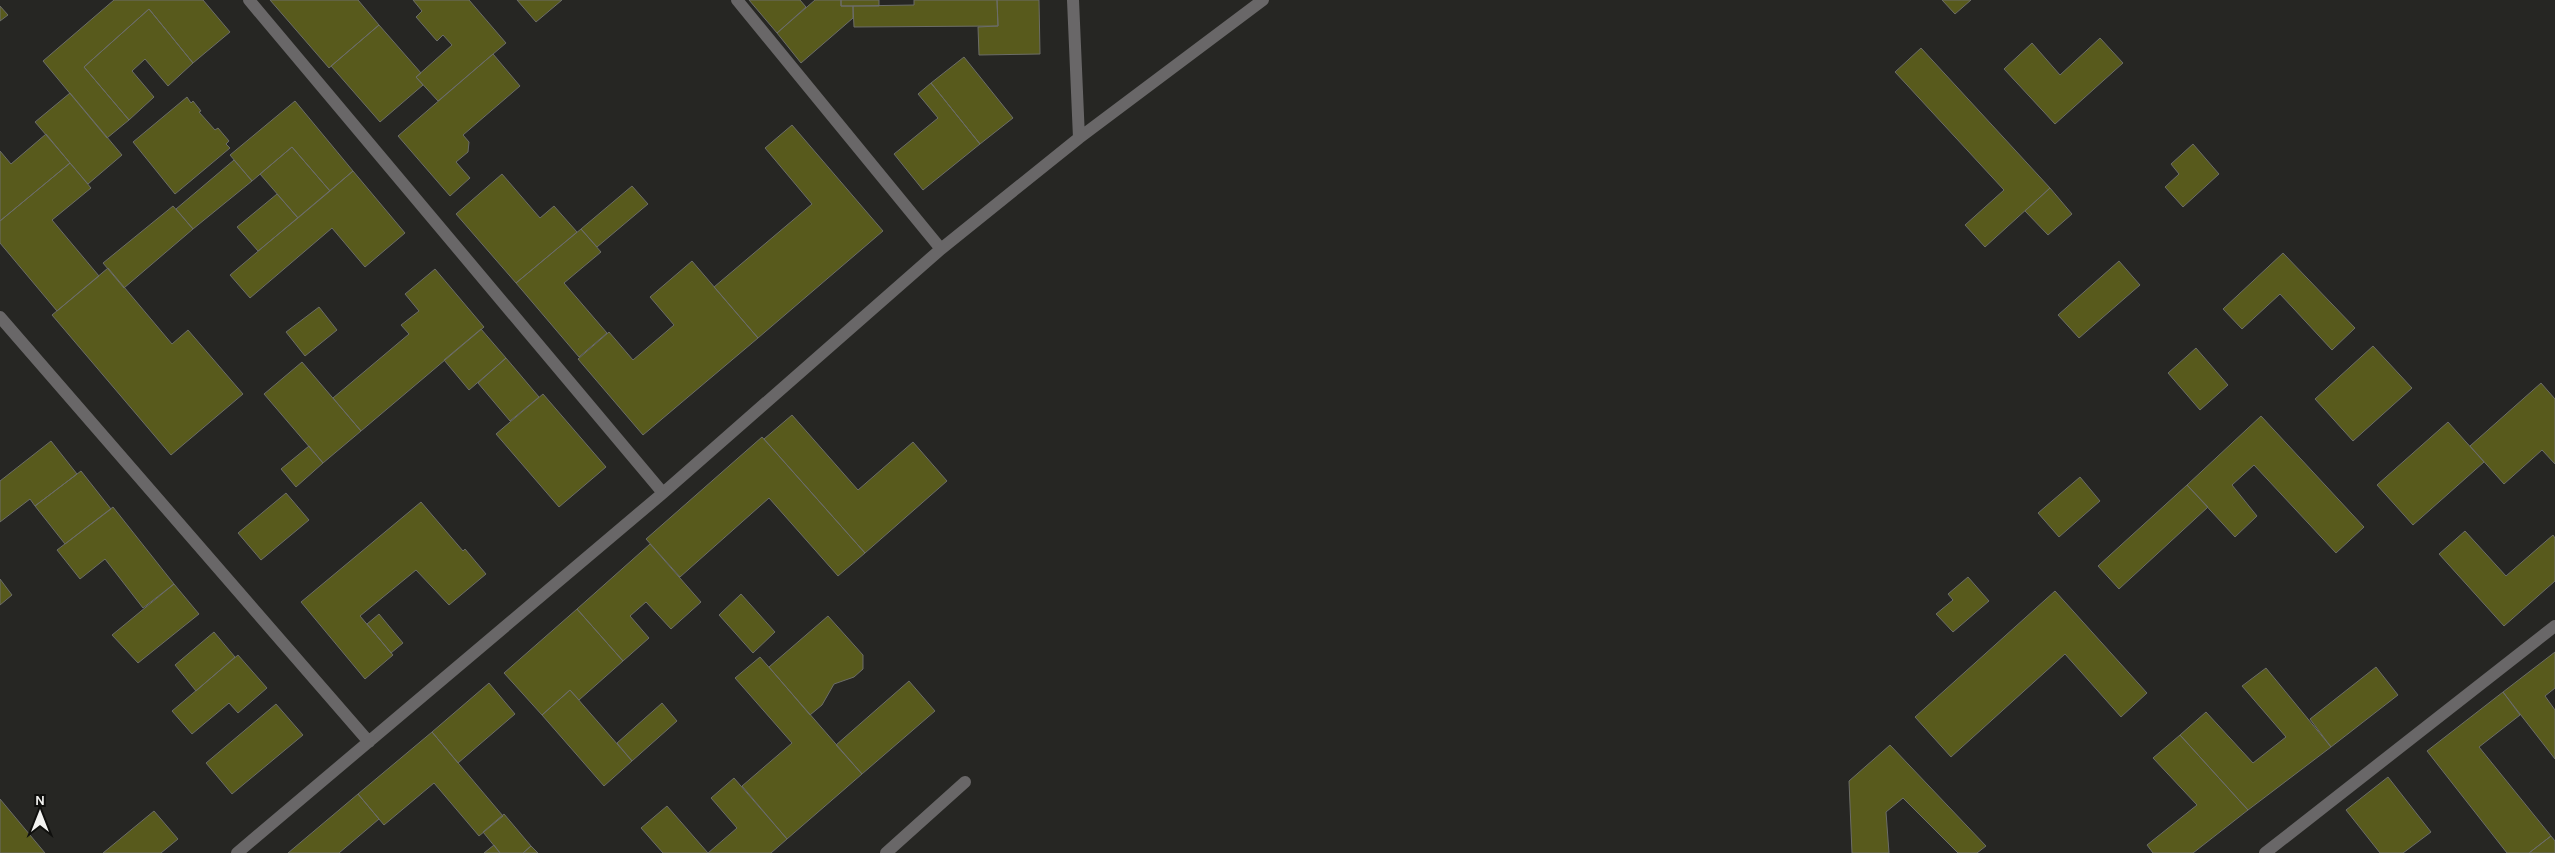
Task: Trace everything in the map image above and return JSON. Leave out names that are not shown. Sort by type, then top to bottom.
[{"type":"street","points":[[249,0],[662,493]]},
{"type":"street","points":[[737,0],[941,249]]},
{"type":"street","points":[[1073,0],[1079,138]]},
{"type":"street","points":[[237,853],[662,493],[941,249],[1079,138],[1263,0]]},
{"type":"street","points":[[0,317],[369,742]]},
{"type":"street","points":[[2265,853],[2555,626]]},
{"type":"street","points":[[886,853],[965,782]]},
{"type":"building","points":[[114,0],[203,0],[230,32],[193,63],[149,9],[84,67],[129,120],[107,138],[43,61]]},
{"type":"building","points":[[270,0],[358,0],[379,25],[329,68]]},
{"type":"building","points":[[413,0],[469,0],[506,43],[438,101],[416,77],[452,45],[443,35],[437,41],[416,17],[422,11]]},
{"type":"building","points":[[517,0],[562,0],[536,22]]},
{"type":"building","points":[[749,0],[800,0],[806,7],[777,33]]},
{"type":"building","points":[[815,0],[841,0],[841,6],[853,6],[853,18],[801,63],[777,33]]},
{"type":"building","points":[[841,0],[879,0],[879,6],[841,6]]},
{"type":"building","points":[[914,0],[997,0],[998,26],[854,27],[853,6],[914,5]]},
{"type":"building","points":[[997,0],[1039,0],[1040,54],[979,55],[978,27],[998,26]]},
{"type":"building","points":[[1942,0],[1971,0],[1955,14]]},
{"type":"building","points":[[0,6],[8,15],[0,21]]},
{"type":"building","points":[[149,9],[193,63],[168,86],[145,59],[132,71],[154,97],[129,120],[84,67]]},
{"type":"building","points":[[379,25],[421,73],[416,77],[423,85],[380,122],[331,66]]},
{"type":"building","points":[[2100,38],[2123,63],[2055,124],[2004,69],[2032,43],[2060,75]]},
{"type":"building","points":[[1921,48],[2050,188],[1985,247],[1965,225],[2004,190],[1895,72]]},
{"type":"building","points":[[493,54],[520,86],[463,135],[469,142],[468,152],[456,162],[470,178],[450,196],[398,136]]},
{"type":"building","points":[[964,57],[1013,118],[980,144],[931,83]]},
{"type":"building","points":[[931,83],[980,144],[923,190],[894,154],[938,118],[918,94]]},
{"type":"building","points":[[70,93],[122,155],[88,184],[35,122]]},
{"type":"building","points":[[187,97],[191,103],[193,101],[201,111],[199,112],[215,130],[218,128],[229,141],[226,144],[230,148],[175,194],[133,142]]},
{"type":"building","points":[[295,101],[353,171],[330,191],[292,147],[252,181],[230,155]]},
{"type":"building","points":[[792,125],[883,231],[758,338],[714,287],[812,204],[765,148]]},
{"type":"building","points":[[46,134],[70,163],[0,221],[0,151],[11,164]]},
{"type":"building","points":[[2193,144],[2219,174],[2183,207],[2165,187],[2179,174],[2171,164]]},
{"type":"building","points":[[292,147],[330,191],[298,218],[260,174]]},
{"type":"building","points":[[234,160],[252,181],[193,229],[176,209]]},
{"type":"building","points":[[70,163],[91,188],[52,220],[99,276],[57,311],[0,243],[0,221]]},
{"type":"building","points":[[353,171],[405,233],[365,267],[332,228],[250,298],[230,275]]},
{"type":"building","points":[[502,174],[540,218],[554,206],[577,232],[516,283],[456,214]]},
{"type":"building","points":[[632,186],[648,204],[597,247],[581,229]]},
{"type":"building","points":[[2050,188],[2072,214],[2048,235],[2025,211]]},
{"type":"building","points":[[277,194],[298,218],[258,251],[237,227]]},
{"type":"building","points":[[173,206],[193,229],[124,288],[103,263]]},
{"type":"building","points":[[581,229],[601,252],[564,283],[607,333],[579,357],[516,283]]},
{"type":"building","points":[[2283,253],[2355,328],[2332,350],[2280,294],[2242,329],[2223,309]]},
{"type":"building","points":[[692,261],[758,338],[643,435],[578,359],[609,332],[633,360],[674,325],[650,297]]},
{"type":"building","points":[[2119,261],[2140,285],[2079,338],[2058,315]]},
{"type":"building","points":[[108,268],[172,344],[188,330],[243,394],[171,455],[52,315]]},
{"type":"building","points":[[435,269],[484,327],[361,431],[333,398],[409,334],[401,325],[419,311],[405,294]]},
{"type":"building","points":[[319,307],[337,330],[305,356],[286,332]]},
{"type":"building","points":[[481,329],[506,358],[469,390],[444,360]]},
{"type":"building","points":[[2373,346],[2412,388],[2353,441],[2315,399]]},
{"type":"building","points":[[2196,348],[2228,385],[2200,410],[2168,373]]},
{"type":"building","points":[[506,358],[539,397],[510,421],[478,383]]},
{"type":"building","points":[[302,362],[361,431],[323,463],[264,394]]},
{"type":"building","points":[[2541,383],[2555,399],[2555,464],[2542,450],[2504,484],[2470,446]]},
{"type":"building","points":[[543,394],[606,467],[559,507],[496,434]]},
{"type":"building","points":[[792,415],[858,490],[913,442],[947,481],[865,553],[764,439]]},
{"type":"building","points":[[2261,416],[2364,527],[2336,553],[2254,465],[2232,485],[2257,516],[2235,537],[2187,485]]},
{"type":"building","points":[[2448,422],[2484,462],[2413,525],[2377,485]]},
{"type":"building","points":[[762,437],[865,553],[838,576],[769,498],[680,577],[646,539]]},
{"type":"building","points":[[51,441],[77,474],[35,506],[30,499],[0,522],[0,481]]},
{"type":"building","points":[[309,446],[323,463],[296,487],[281,469]]},
{"type":"building","points":[[81,471],[111,509],[65,544],[35,506]]},
{"type":"building","points":[[2080,477],[2100,501],[2059,537],[2038,513]]},
{"type":"building","points":[[2187,485],[2208,507],[2119,589],[2098,566]]},
{"type":"building","points":[[286,493],[309,520],[261,560],[238,533]]},
{"type":"building","points":[[421,502],[463,551],[465,549],[486,574],[449,605],[416,570],[360,616],[393,655],[365,679],[301,602]]},
{"type":"building","points":[[113,507],[174,584],[143,608],[105,559],[80,579],[57,550]]},
{"type":"building","points":[[2465,531],[2506,576],[2553,535],[2555,538],[2555,581],[2504,626],[2439,554]]},
{"type":"building","points":[[650,544],[701,602],[671,629],[646,602],[630,616],[649,638],[623,661],[577,609]]},
{"type":"building","points":[[1968,577],[1989,601],[1953,632],[1936,614],[1953,600],[1948,594]]},
{"type":"building","points":[[0,579],[12,595],[0,605]]},
{"type":"building","points":[[174,584],[199,614],[138,663],[112,635]]},
{"type":"building","points":[[2055,591],[2147,693],[2121,717],[2065,654],[1951,757],[1915,717]]},
{"type":"building","points":[[741,594],[775,632],[753,653],[719,615]]},
{"type":"building","points":[[577,609],[623,661],[579,700],[570,690],[542,715],[504,673]]},
{"type":"building","points":[[379,614],[403,643],[391,653],[367,624]]},
{"type":"building","points":[[828,616],[863,655],[863,669],[854,677],[834,684],[822,705],[810,715],[769,667]]},
{"type":"building","points":[[214,632],[235,657],[196,691],[175,665]]},
{"type":"building","points":[[2555,652],[2555,688],[2545,696],[2555,710],[2555,759],[2503,692]]},
{"type":"building","points":[[238,655],[267,688],[238,713],[229,703],[192,734],[172,711]]},
{"type":"building","points":[[760,657],[862,774],[787,839],[742,786],[792,743],[735,678]]},
{"type":"building","points":[[2376,667],[2398,695],[2331,747],[2310,719]]},
{"type":"building","points":[[2266,668],[2331,747],[2248,810],[2180,735],[2206,712],[2253,763],[2286,737],[2242,686]]},
{"type":"building","points":[[909,681],[935,711],[862,774],[836,745]]},
{"type":"building","points":[[489,683],[515,714],[458,763],[432,732]]},
{"type":"building","points":[[570,690],[632,761],[604,786],[542,715]]},
{"type":"building","points":[[2503,692],[2520,715],[2479,747],[2551,836],[2529,853],[2507,853],[2427,751]]},
{"type":"building","points":[[662,703],[677,721],[632,761],[617,743]]},
{"type":"building","points":[[276,704],[303,735],[232,794],[206,763]]},
{"type":"building","points":[[432,732],[503,816],[479,836],[434,783],[384,825],[358,794]]},
{"type":"building","points":[[2180,735],[2248,810],[2193,853],[2153,853],[2147,845],[2197,805],[2153,758]]},
{"type":"building","points":[[1890,745],[1986,846],[1977,853],[1958,853],[1903,798],[1886,812],[1889,853],[1852,853],[1849,781]]},
{"type":"building","points":[[2388,777],[2431,832],[2403,853],[2380,853],[2346,810]]},
{"type":"building","points":[[734,778],[787,839],[771,853],[708,853],[737,828],[711,798]]},
{"type":"building","points":[[358,794],[379,819],[339,853],[288,853]]},
{"type":"building","points":[[0,799],[45,853],[0,853]]},
{"type":"building","points":[[667,806],[708,853],[663,853],[641,828]]},
{"type":"building","points":[[154,811],[178,839],[161,853],[103,853]]},
{"type":"building","points":[[504,814],[531,846],[523,853],[500,853],[483,832]]},
{"type":"building","points":[[2551,836],[2555,841],[2555,853],[2529,853]]},
{"type":"building","points":[[494,845],[500,853],[484,853]]},
{"type":"building","points":[[531,846],[538,853],[523,853]]}]
